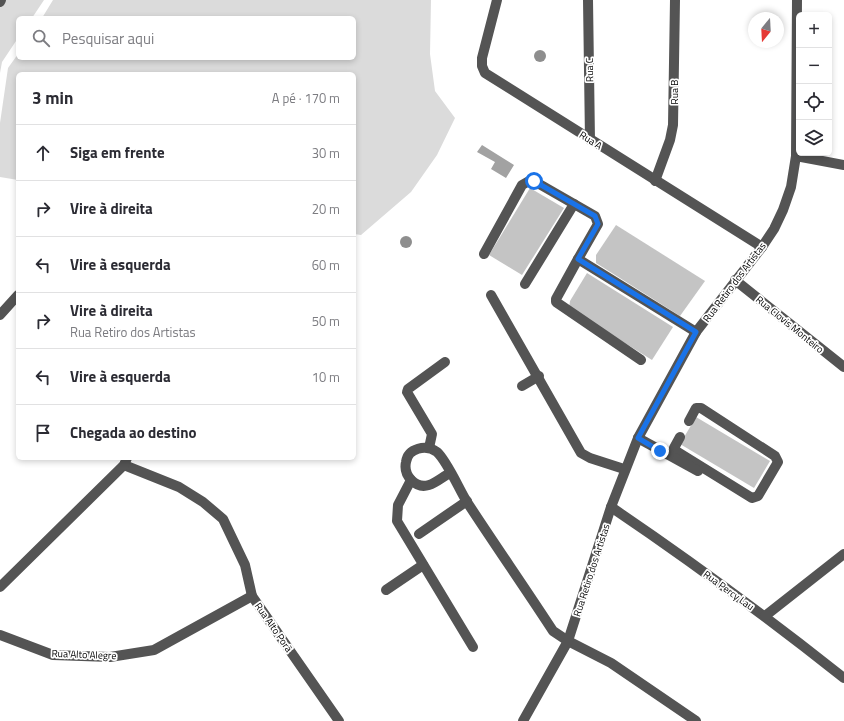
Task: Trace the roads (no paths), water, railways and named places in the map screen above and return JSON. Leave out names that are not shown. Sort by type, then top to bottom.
[{"type":"street","name":"Rua A","points":[[497,0],[482,58],[482,66],[485,73],[655,181],[762,246]]},
{"type":"street","name":"Rua C","points":[[588,0],[590,140]]},
{"type":"street","name":"Rua B","points":[[655,181],[670,140],[673,124],[674,0]]},
{"type":"street","name":"Rua Retiro dos Artistas","points":[[796,120],[797,0]]},
{"type":"street","name":"Rua Retiro dos Artistas","points":[[523,721],[568,641],[624,469],[638,438],[696,332],[774,229],[783,210],[790,187],[796,156]]},
{"type":"street","points":[[796,156],[844,165]]},
{"type":"street","points":[[484,254],[522,184],[529,181],[534,181],[595,216],[598,224],[556,299],[556,302],[641,360]]},
{"type":"street","points":[[525,284],[574,204]]},
{"type":"street","points":[[578,259],[696,332]]},
{"type":"street","name":"Rua Clovis Monteiro","points":[[736,280],[844,367]]},
{"type":"street","points":[[491,295],[539,376],[579,454],[624,469]]},
{"type":"street","points":[[0,315],[16,297]]},
{"type":"street","points":[[429,448],[432,434],[407,392],[408,389],[445,362]]},
{"type":"street","points":[[522,386],[539,376]]},
{"type":"street","points":[[680,437],[674,448],[676,450],[752,498],[756,499],[778,462],[775,456],[701,408],[696,408],[688,421]]},
{"type":"street","points":[[638,438],[693,470],[698,471],[703,468]]},
{"type":"street","points":[[450,473],[430,485],[420,485],[411,480],[406,472],[406,462],[410,453],[419,448],[429,448],[438,453],[467,501],[553,631],[568,641],[611,663],[696,721]]},
{"type":"street","points":[[0,587],[126,462]]},
{"type":"street","name":"Rua Alto Porã","points":[[126,462],[179,487],[203,502],[223,519],[245,565],[252,596],[340,721]]},
{"type":"street","points":[[411,480],[398,505],[397,521],[473,647]]},
{"type":"street","points":[[419,534],[467,501]]},
{"type":"street","name":"Rua Percy Lau","points":[[611,507],[765,616],[844,678]]},
{"type":"street","points":[[765,616],[844,554]]},
{"type":"street","points":[[386,590],[423,565]]},
{"type":"street","name":"Rua Alto Alegre","points":[[0,635],[53,655],[110,657],[154,650],[252,596]]}]
